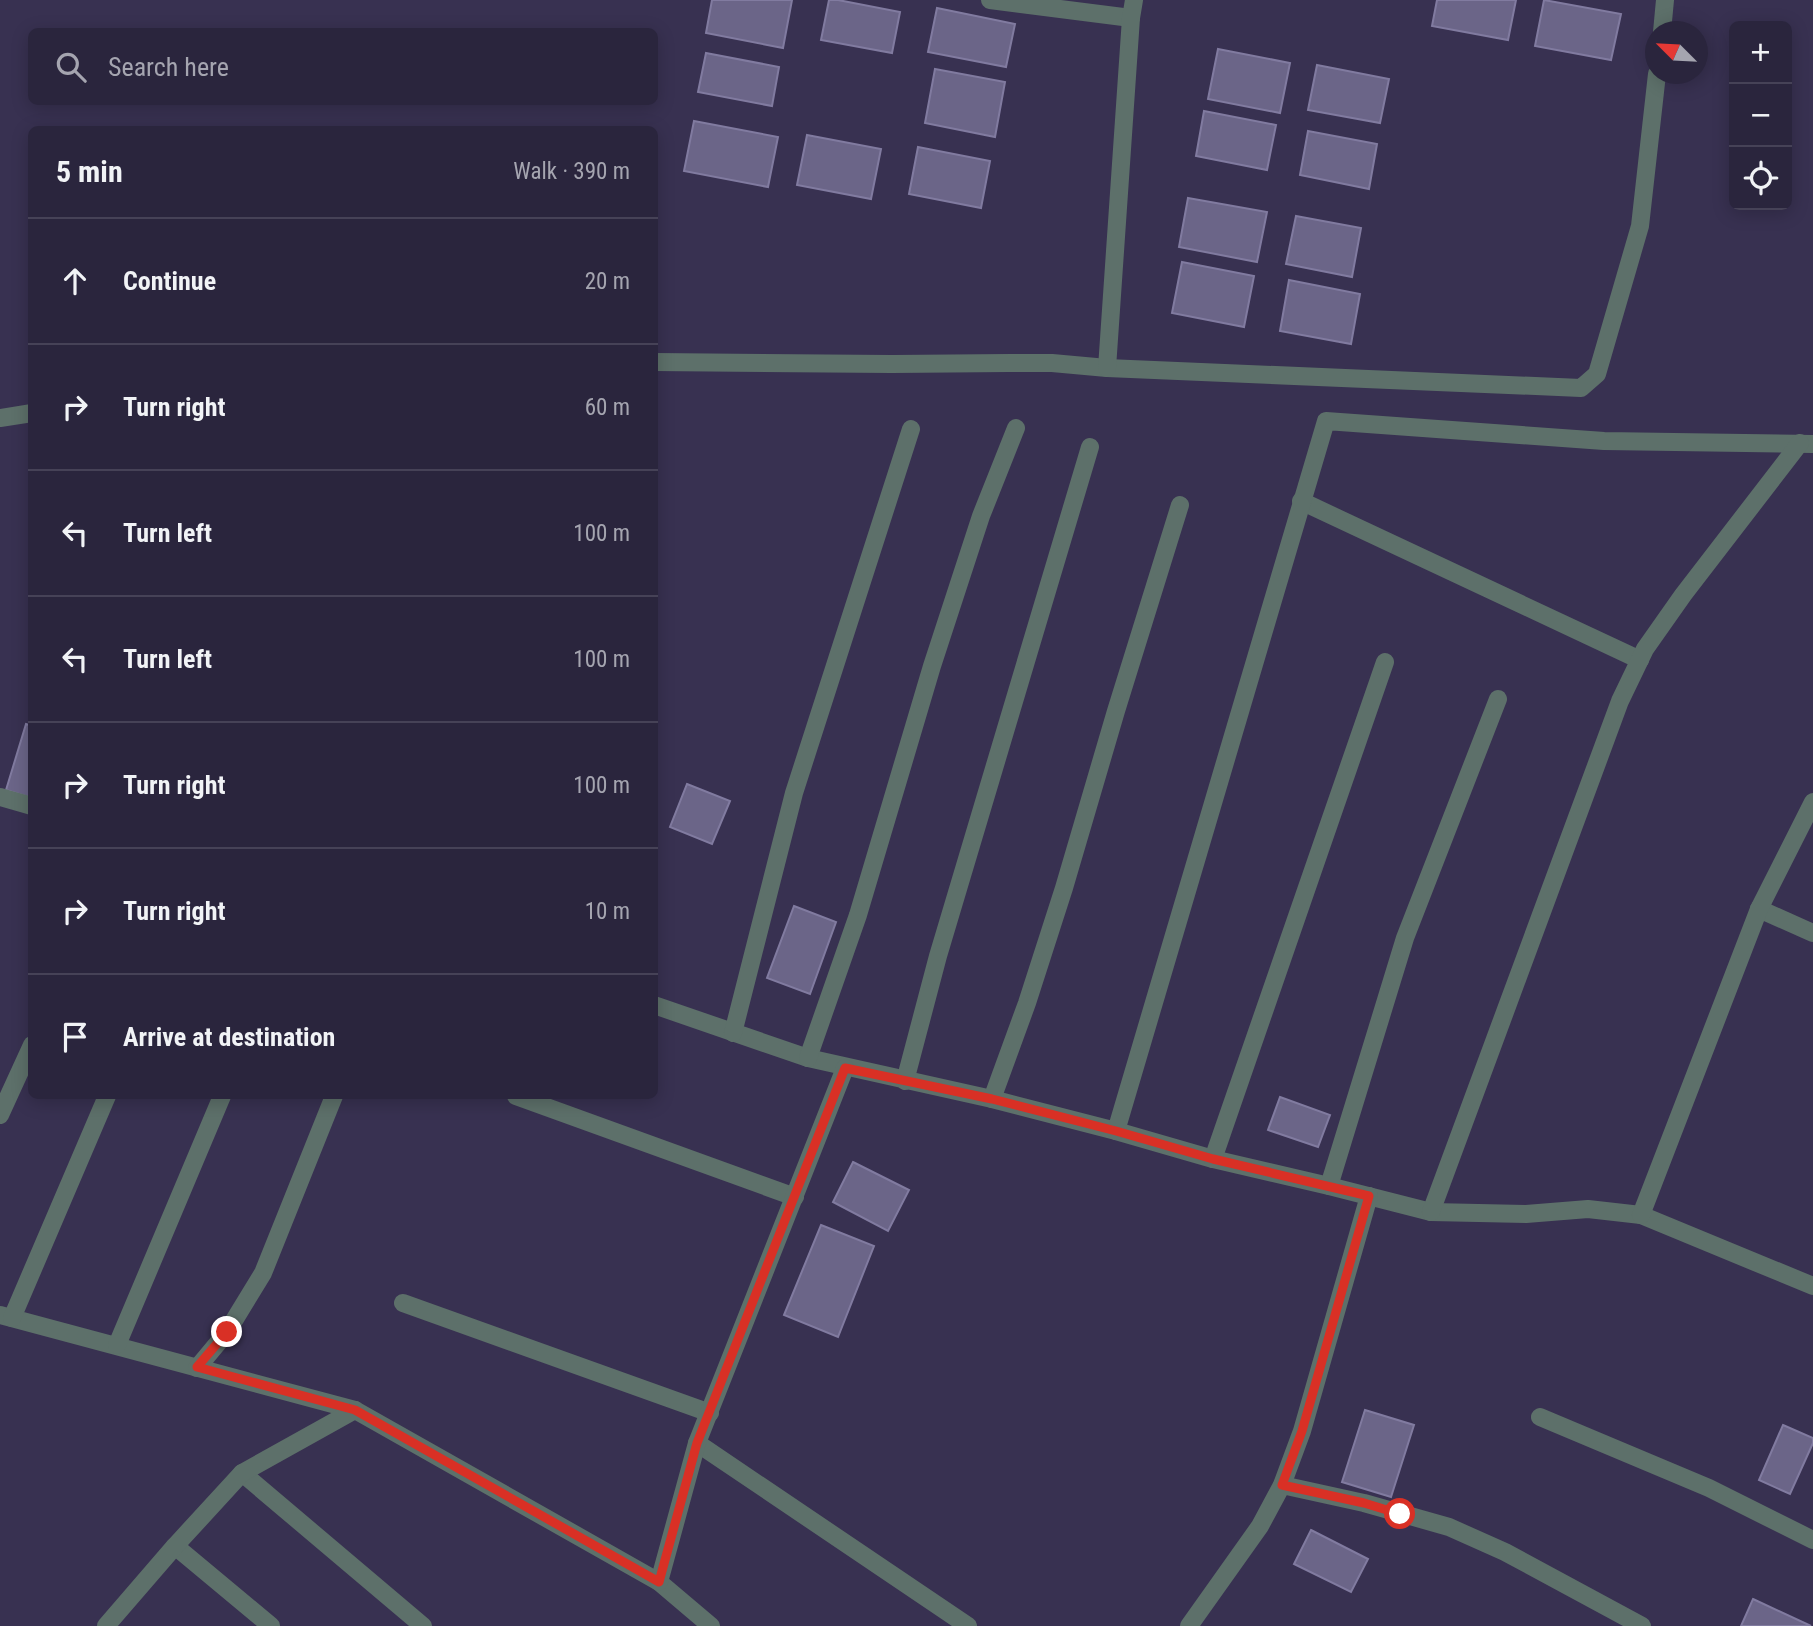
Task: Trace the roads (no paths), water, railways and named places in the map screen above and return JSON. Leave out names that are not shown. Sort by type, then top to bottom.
[{"type":"street","points":[[990,0],[1132,9],[1107,368]]},
{"type":"street","points":[[1663,21],[1665,0]]},
{"type":"street","points":[[658,362],[1052,363],[1107,368],[1581,388],[1597,374],[1640,226],[1656,84]]},
{"type":"street","points":[[0,418],[28,414]]},
{"type":"street","points":[[1116,1131],[1326,421],[1604,441],[1806,444]]},
{"type":"street","points":[[808,1058],[858,915],[932,666],[981,516],[1016,428]]},
{"type":"street","points":[[733,1033],[794,793],[911,429]]},
{"type":"street","points":[[1431,1212],[1620,701],[1645,649],[1683,595],[1806,444]]},
{"type":"street","points":[[905,1081],[941,943],[1090,447]]},
{"type":"street","points":[[1301,501],[1640,660]]},
{"type":"street","points":[[992,1099],[1060,901],[1180,505]]},
{"type":"street","points":[[1213,1159],[1385,662]]},
{"type":"street","points":[[1329,1185],[1405,938],[1498,699]]},
{"type":"street","points":[[0,797],[28,805]]},
{"type":"street","points":[[1641,1215],[1759,909],[1813,802]]},
{"type":"street","points":[[1759,909],[1813,933]]},
{"type":"street","points":[[658,1006],[845,1068],[992,1099],[1213,1159],[1329,1185],[1431,1212],[1526,1214],[1588,1209],[1641,1215],[1813,1286]]},
{"type":"street","points":[[0,1115],[28,1054]]},
{"type":"street","points":[[659,1582],[697,1443],[845,1068]]},
{"type":"street","points":[[106,1099],[6,1317],[355,1410],[659,1582],[711,1626]]},
{"type":"street","points":[[117,1345],[221,1099]]},
{"type":"street","points":[[197,1367],[227,1332],[262,1273],[333,1099]]},
{"type":"street","points":[[524,1099],[795,1197]]},
{"type":"street","points":[[1189,1626],[1261,1526],[1282,1485],[1302,1431],[1369,1196]]},
{"type":"street","points":[[403,1303],[710,1413]]},
{"type":"street","points":[[106,1626],[242,1473],[355,1410]]},
{"type":"street","points":[[1540,1417],[1709,1488],[1813,1540]]},
{"type":"street","points":[[697,1443],[968,1626]]},
{"type":"street","points":[[242,1473],[423,1626]]},
{"type":"street","points":[[1282,1485],[1364,1503],[1449,1527],[1505,1552],[1642,1626]]},
{"type":"street","points":[[175,1546],[271,1626]]}]
